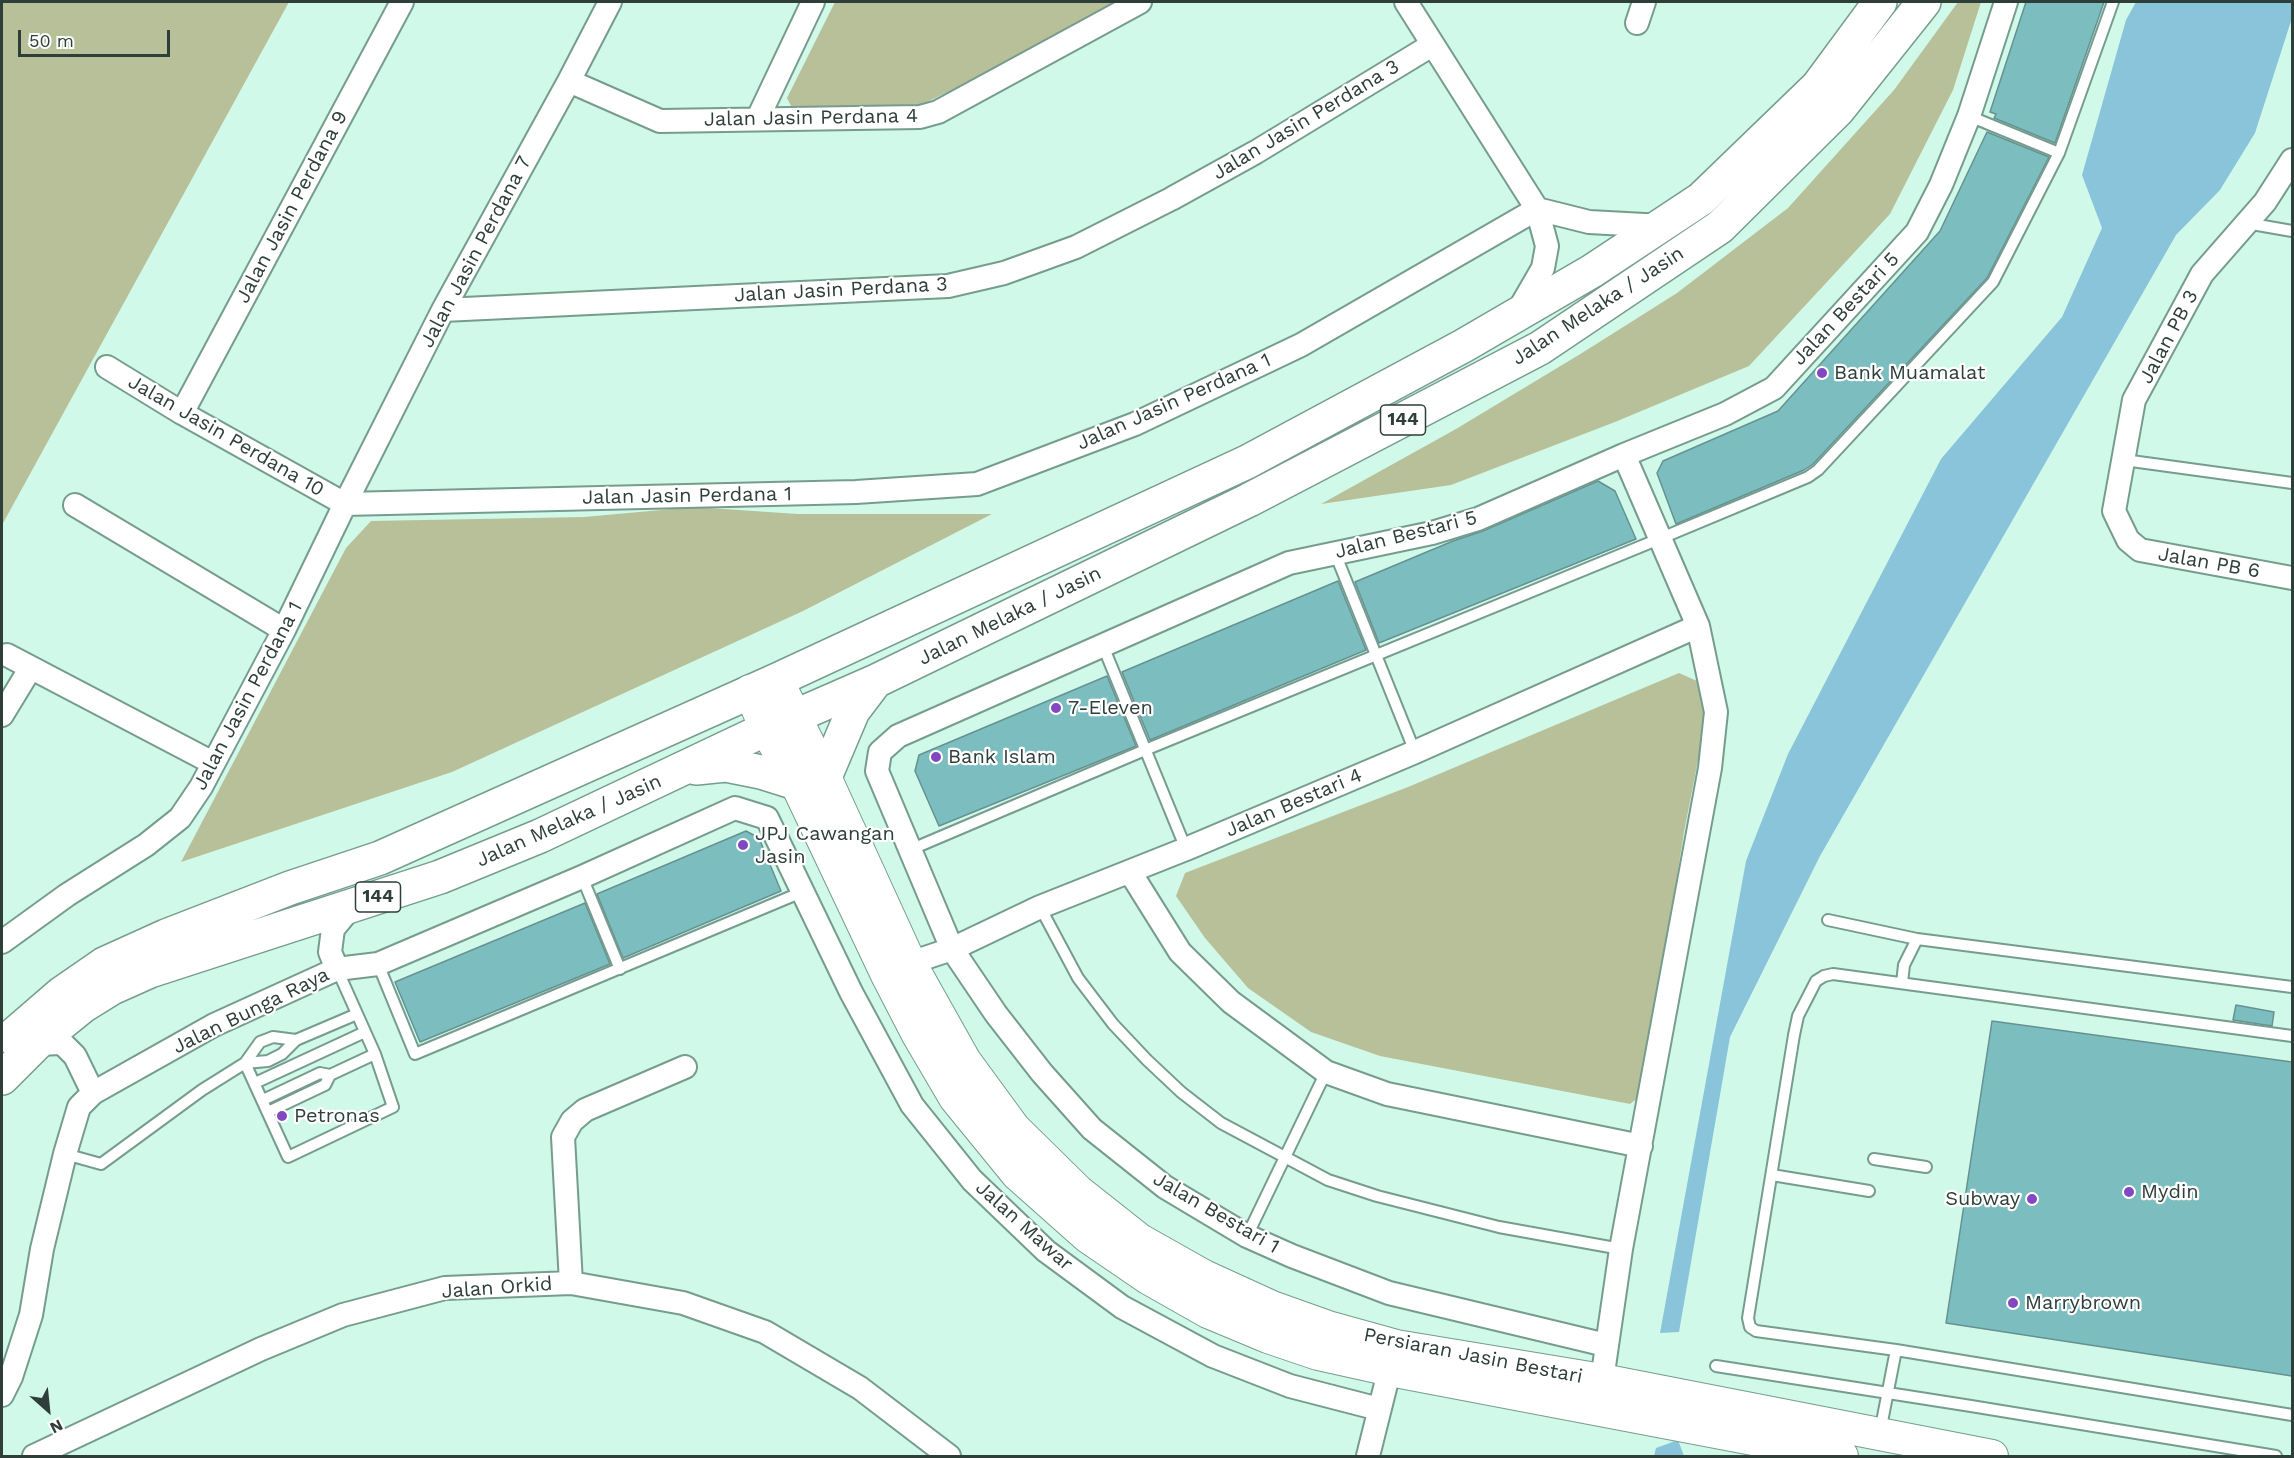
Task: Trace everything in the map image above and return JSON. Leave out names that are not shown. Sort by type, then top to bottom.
[{"type":"main road","name":"Jalan Melaka / Jasin","points":[[2,1047],[62,993],[104,964],[166,936],[280,892],[380,858],[764,685],[1247,462],[1463,346],[1592,272],[1701,199],[1818,86],[1880,2]]},
{"type":"main road","name":"Jalan Melaka / Jasin","points":[[2,1078],[36,1044],[83,1006],[112,988],[150,971],[440,878],[540,836],[766,729],[876,681],[1249,500],[1540,348],[1720,227],[1838,110],[1924,2]]},
{"type":"main road","points":[[683,769],[726,765],[811,780],[853,711],[876,681]]},
{"type":"street","name":"Jalan Jasin Perdana 9","points":[[182,413],[402,2]]},
{"type":"street","name":"Jalan Jasin Perdana 7","points":[[345,504],[443,310],[610,2]]},
{"type":"street","points":[[758,118],[813,2]]},
{"type":"street","name":"Jalan Jasin Perdana 4","points":[[569,81],[660,121],[920,117],[938,112],[1140,2]]},
{"type":"street","points":[[1406,2],[1537,209],[1547,246],[1543,268],[1516,315]]},
{"type":"street","name":"Jalan Bestari 5","points":[[952,949],[912,849],[877,771],[880,752],[898,736],[1289,563],[1432,533],[1478,519],[1725,414],[1774,388],[1917,232],[1941,185],[1969,116],[2007,2]]},
{"type":"street","name":"Jalan Jasin Perdana 3","points":[[443,310],[948,286],[1004,273],[1076,247],[1171,199],[1256,152],[1432,45]]},
{"type":"street","name":"Jalan PB 3","points":[[2128,540],[2114,511],[2134,400],[2202,274],[2265,202],[2292,160]]},
{"type":"street","points":[[1537,209],[1590,222],[1663,226]]},
{"type":"street","name":"Jalan Jasin Perdana 1","points":[[2,942],[67,895],[146,845],[180,818],[213,763],[284,630],[345,504],[856,492],[977,484],[1135,424],[1300,345],[1537,209]]},
{"type":"street","name":"Jalan Jasin Perdana 10","points":[[107,367],[182,413],[345,504]]},
{"type":"street","points":[[1602,1380],[1621,1249],[1710,768],[1716,712],[1698,626],[1624,455]]},
{"type":"street","points":[[75,505],[284,630]]},
{"type":"street","name":"Jalan PB 6","points":[[2128,540],[2140,550],[2292,578]]},
{"type":"street","name":"Jalan Bestari 4","points":[[898,969],[952,949],[1040,907],[1186,849],[1415,752],[1698,626]]},
{"type":"street","points":[[8,655],[30,669],[213,763]]},
{"type":"street","points":[[2,715],[30,669]]},
{"type":"street","name":"Persiaran Jasin Bestari","points":[[764,685],[796,716],[811,780],[898,969],[954,1098],[1017,1174],[1088,1237],[1148,1278],[1208,1312],[1268,1337],[1318,1354],[1393,1358],[1602,1380],[1992,1456]]},
{"type":"street","name":"Persiaran Jasin Bestari","points":[[764,685],[766,729],[811,780]]},
{"type":"street","name":"Jalan Bunga Raya","points":[[2,1395],[11,1377],[31,1315],[42,1250],[64,1154],[79,1107],[93,1093],[214,1025],[337,969],[378,964],[582,877],[735,808],[767,818],[801,892]]},
{"type":"street","points":[[1130,872],[1180,952],[1232,1002],[1326,1072],[1387,1094],[1641,1146]]},
{"type":"street","name":"Jalan Mawar","points":[[801,892],[851,992],[912,1105],[972,1180],[1046,1251],[1122,1307],[1213,1356],[1290,1386],[1379,1409]]},
{"type":"street","points":[[337,969],[330,952],[333,929],[353,905]]},
{"type":"street","name":"Jalan Bestari 1","points":[[952,949],[996,1014],[1042,1073],[1092,1129],[1165,1187],[1247,1236],[1389,1293],[1606,1345]]},
{"type":"street","points":[[36,1044],[62,1043],[75,1056],[93,1093]]},
{"type":"street","points":[[571,1283],[563,1137],[572,1121],[585,1110],[685,1067]]},
{"type":"street","name":"Jalan Orkid","points":[[34,1456],[261,1348],[343,1315],[445,1288],[571,1283],[683,1303],[765,1332],[860,1388],[949,1456]]},
{"type":"street","points":[[1368,1456],[1393,1358]]},
{"type":"street","name":"Persiaran Jasin Bestari","points":[[1393,1358],[1842,1456]]},
{"type":"lane","points":[[912,849],[1145,750],[1808,477],[1818,470],[1993,282],[2060,153],[2112,2]]},
{"type":"lane","points":[[1969,116],[2060,153]]},
{"type":"lane","points":[[2246,223],[2292,231]]},
{"type":"lane","points":[[2124,460],[2292,483]]},
{"type":"lane","points":[[1335,553],[1378,654],[1415,752]]},
{"type":"lane","points":[[1103,646],[1186,849]]},
{"type":"lane","points":[[582,877],[620,969]]},
{"type":"lane","points":[[378,964],[415,1054],[801,892]]},
{"type":"lane","points":[[1040,907],[1078,978],[1113,1024],[1181,1092],[1221,1123],[1328,1180],[1377,1196],[1499,1227],[1621,1249]]},
{"type":"lane","points":[[1828,920],[1917,939],[2292,987]]},
{"type":"lane","points":[[1902,984],[1904,965],[1917,939]]},
{"type":"lane","points":[[245,1063],[288,1157],[393,1107],[375,1054],[337,969]]},
{"type":"lane","points":[[2292,1036],[1833,974],[1824,976],[1816,981],[1798,1016],[1749,1318],[1750,1327],[1756,1331],[1896,1350],[2292,1415]]},
{"type":"lane","points":[[245,1063],[268,1061],[282,1054],[296,1040],[357,1014]]},
{"type":"lane","points":[[255,1083],[365,1032]]},
{"type":"lane","points":[[64,1154],[101,1164],[202,1090],[245,1063],[260,1042],[273,1036],[296,1040]]},
{"type":"lane","points":[[263,1100],[320,1073],[330,1075],[375,1054]]},
{"type":"lane","points":[[1247,1236],[1326,1072]]},
{"type":"lane","points":[[268,1112],[325,1085],[330,1075]]},
{"type":"lane","points":[[1874,1159],[1926,1167]]},
{"type":"lane","points":[[1772,1175],[1869,1191]]},
{"type":"lane","points":[[1879,1435],[1896,1350]]},
{"type":"lane","points":[[1716,1366],[2276,1456]]},
{"type":"green space","points":[[2,2],[289,2],[2,525]]},
{"type":"green space","points":[[835,2],[1122,2],[1075,29],[919,106],[793,110],[787,98]]},
{"type":"green space","points":[[1958,2],[1981,2],[1953,90],[1890,214],[1749,366],[1615,422],[1451,485],[1321,504],[1456,429],[1677,293],[1788,208],[1894,90]]},
{"type":"green space","points":[[694,507],[798,514],[992,514],[803,611],[452,772],[181,862],[346,548],[371,521],[584,517]]},
{"type":"green space","points":[[1679,673],[1697,681],[1708,709],[1684,832],[1643,1094],[1630,1104],[1380,1056],[1311,1032],[1248,988],[1205,938],[1176,896],[1185,873],[1408,787]]},
{"type":"water","points":[[2136,2],[2292,2],[2292,18],[2255,133],[2220,190],[2176,235],[1820,856],[1730,1037],[1679,1332],[1660,1333],[1746,861],[1788,754],[1941,459],[2062,317],[2102,228],[2082,175],[2126,20]]},
{"type":"water","points":[[1678,1440],[1684,1456],[1654,1456],[1656,1448]]},
{"type":"building","points":[[2026,2],[2104,2],[2055,143],[1994,118],[1996,114],[1990,112]]},
{"type":"building","points":[[1987,132],[2049,157],[1987,278],[1813,464],[1804,470],[1676,524],[1657,473],[1663,461],[1778,411],[1940,231]]},
{"type":"building","points":[[1598,481],[1615,491],[1636,539],[1379,643],[1355,582],[1453,541],[1483,531]]},
{"type":"building","points":[[1338,581],[1366,650],[1150,740],[1122,672]]},
{"type":"building","points":[[1107,676],[1136,746],[939,826],[915,771],[919,755]]},
{"type":"building","points":[[746,831],[759,838],[781,891],[623,958],[597,894]]},
{"type":"building","points":[[585,903],[610,964],[420,1042],[395,982]]},
{"type":"building","points":[[2236,1005],[2274,1012],[2272,1026],[2233,1020]]},
{"type":"building","name":"Mydin","points":[[1992,1021],[2292,1062],[2292,1376],[1946,1323]]},
{"type":"place","name":"Bank Muamalat","points":[[1822,373]]},
{"type":"place","name":"7-Eleven","points":[[1056,708]]},
{"type":"place","name":"Bank Islam","points":[[936,757]]},
{"type":"place","name":"JPJ Cawangan Jasin","points":[[743,845]]},
{"type":"place","name":"Petronas","points":[[282,1116]]},
{"type":"place","name":"Mydin","points":[[2129,1192]]},
{"type":"place","name":"Subway","points":[[2032,1199]]},
{"type":"place","name":"Marrybrown","points":[[2013,1303]]}]
